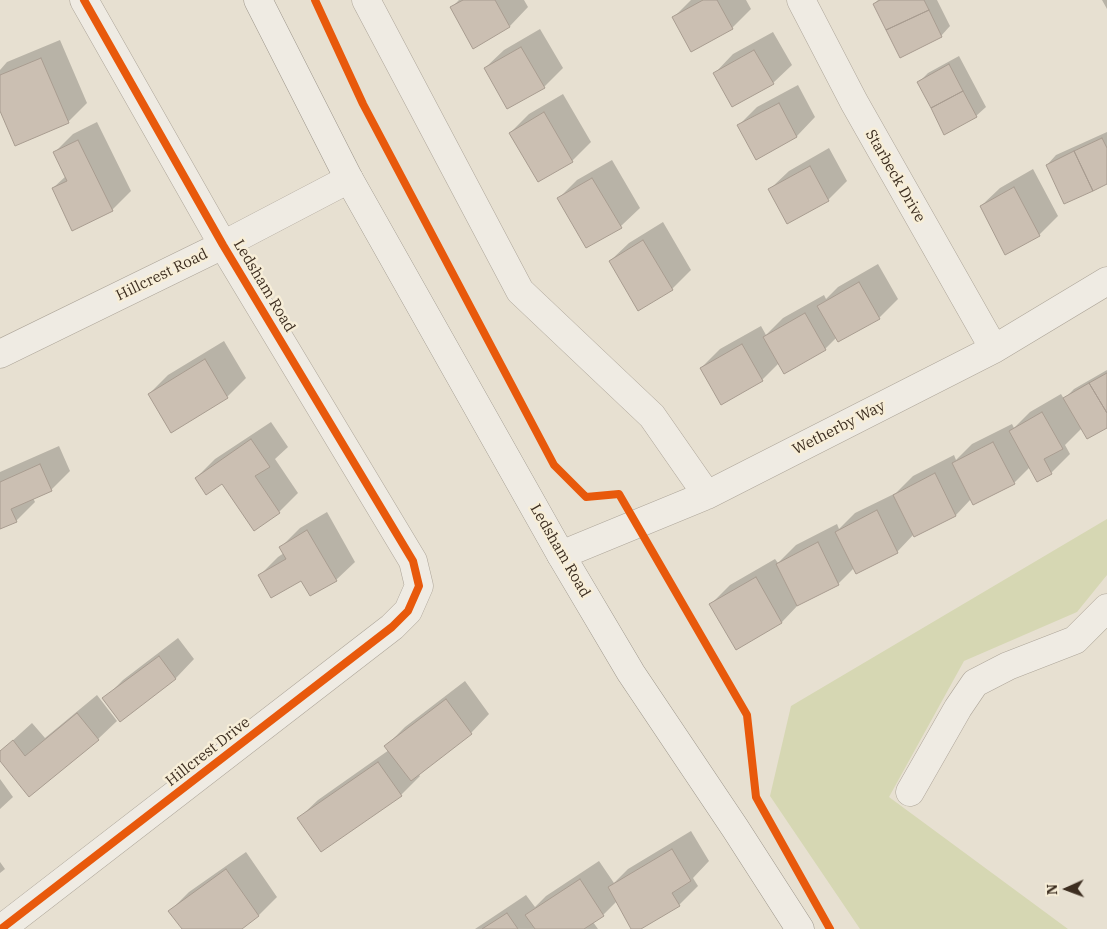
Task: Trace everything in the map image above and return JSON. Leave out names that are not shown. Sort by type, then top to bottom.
[{"type":"street","name":"Ledsham Road","points":[[84,0],[223,245],[413,561],[419,586]]},
{"type":"street","name":"Ledsham Road","points":[[258,0],[349,179],[562,555],[631,673],[800,929]]},
{"type":"street","points":[[366,0],[520,291],[652,416],[707,495]]},
{"type":"street","name":"Starbeck Drive","points":[[801,0],[854,102],[994,349]]},
{"type":"street","name":"Hillcrest Road","points":[[0,354],[223,245],[349,179]]},
{"type":"street","name":"Wetherby Way","points":[[562,555],[707,495],[994,349],[1107,280]]},
{"type":"street","name":"Hillcrest Drive","points":[[1,929],[392,627],[408,611],[419,586]]},
{"type":"street","points":[[910,792],[958,708],[976,683],[1008,666],[1075,640],[1107,608]]},
{"type":"green space","points":[[1107,519],[1107,575],[1077,612],[964,661],[889,797],[1068,929],[860,929],[770,796],[791,706]]},
{"type":"building","points":[[463,0],[495,0],[510,27],[473,49],[450,7]]},
{"type":"building","points":[[703,0],[717,0],[733,29],[691,52],[672,17]]},
{"type":"building","points":[[880,0],[924,0],[929,10],[886,30],[873,4]]},
{"type":"building","points":[[929,10],[942,37],[900,58],[886,30]]},
{"type":"building","points":[[521,47],[545,88],[507,109],[484,68]]},
{"type":"building","points":[[754,50],[774,84],[732,107],[713,73]]},
{"type":"building","points":[[41,58],[69,123],[15,146],[0,111],[0,75]]},
{"type":"building","points":[[949,64],[963,91],[931,108],[917,82]]},
{"type":"building","points":[[963,91],[977,117],[944,135],[931,108]]},
{"type":"building","points":[[779,103],[797,137],[756,160],[737,125]]},
{"type":"building","points":[[544,112],[573,162],[538,182],[509,133]]},
{"type":"building","points":[[1102,138],[1107,148],[1107,184],[1093,191],[1074,151]]},
{"type":"building","points":[[78,140],[113,211],[72,231],[52,188],[67,181],[53,152]]},
{"type":"building","points":[[1074,151],[1093,191],[1064,204],[1046,165]]},
{"type":"building","points":[[810,166],[829,201],[787,224],[768,189]]},
{"type":"building","points":[[592,178],[622,228],[586,248],[557,198]]},
{"type":"building","points":[[1014,187],[1040,236],[1005,255],[980,206]]},
{"type":"building","points":[[643,240],[673,290],[638,311],[609,261]]},
{"type":"building","points":[[859,282],[880,319],[838,342],[817,306]]},
{"type":"building","points":[[805,313],[826,350],[784,374],[763,337]]},
{"type":"building","points":[[742,344],[763,381],[721,405],[700,368]]},
{"type":"building","points":[[205,359],[228,398],[171,433],[148,394]]},
{"type":"building","points":[[1107,373],[1107,413],[1089,383]]},
{"type":"building","points":[[1089,383],[1107,413],[1107,428],[1087,439],[1063,398]]},
{"type":"building","points":[[1042,412],[1063,449],[1044,459],[1052,474],[1037,482],[1009,431]]},
{"type":"building","points":[[251,439],[270,467],[255,476],[280,513],[254,531],[222,484],[206,495],[195,478]]},
{"type":"building","points":[[993,442],[1015,484],[973,505],[952,463]]},
{"type":"building","points":[[40,464],[52,491],[11,509],[17,522],[0,529],[0,482]]},
{"type":"building","points":[[935,473],[956,516],[914,537],[893,495]]},
{"type":"building","points":[[877,510],[898,553],[856,574],[835,532]]},
{"type":"building","points":[[307,530],[337,581],[310,596],[301,581],[271,598],[258,575],[286,559],[279,547]]},
{"type":"building","points":[[818,542],[839,585],[797,606],[776,564]]},
{"type":"building","points":[[756,577],[782,623],[736,650],[709,604]]},
{"type":"building","points":[[159,656],[176,679],[120,722],[102,698]]},
{"type":"building","points":[[446,699],[472,734],[411,781],[384,746]]},
{"type":"building","points":[[77,713],[99,740],[29,797],[0,761],[0,751],[13,740],[25,756]]},
{"type":"building","points":[[378,762],[402,796],[321,852],[297,818]]},
{"type":"building","points":[[672,849],[691,881],[672,893],[680,906],[641,929],[631,929],[608,887]]},
{"type":"building","points":[[226,869],[259,916],[242,929],[182,929],[168,911]]},
{"type":"building","points":[[580,879],[604,916],[584,929],[535,929],[525,915]]},
{"type":"building","points":[[507,913],[518,929],[482,929]]},
{"type":"cycle path","points":[[1,929],[392,627],[408,611],[419,586],[413,561],[223,245],[84,0]]},
{"type":"cycle path","points":[[315,0],[363,104],[554,465],[586,497],[619,494],[747,715],[756,797],[830,929]]}]
